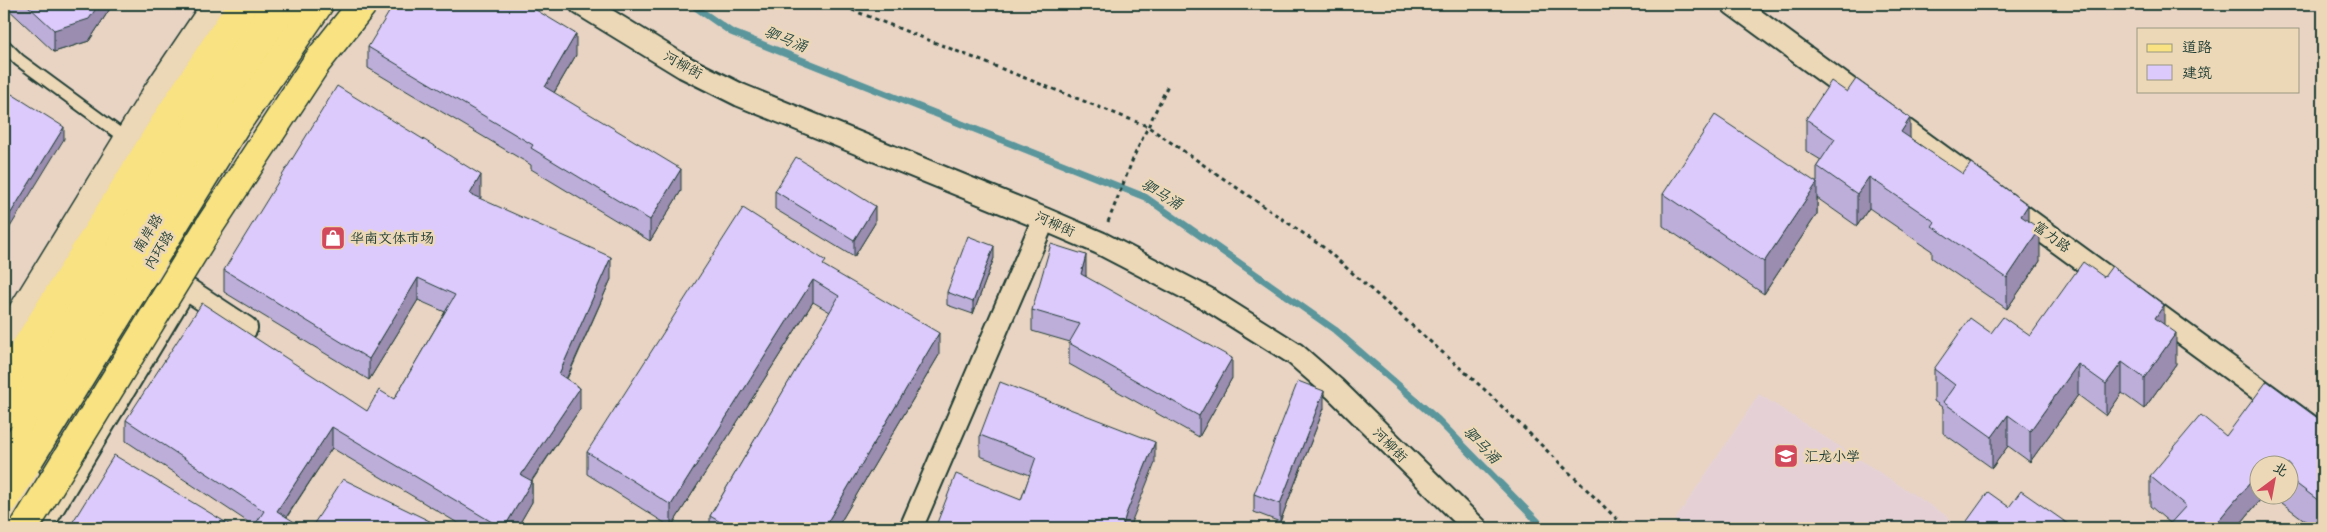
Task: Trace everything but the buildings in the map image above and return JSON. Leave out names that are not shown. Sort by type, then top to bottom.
[{"type":"main road","points":[[4,342],[128,140],[217,4]]},
{"type":"main road","points":[[4,383],[172,112],[243,4]]},
{"type":"main road","name":"南岸路","points":[[4,414],[223,62],[263,4]]},
{"type":"main road","name":"南岸路","points":[[4,465],[223,112],[295,4]]},
{"type":"main road","name":"内环路","points":[[4,500],[250,103],[319,4]]},
{"type":"main road","points":[[4,520],[230,146],[330,4]]},
{"type":"main road","points":[[24,528],[210,225],[317,62],[363,4]]},
{"type":"street","name":"河柳街","points":[[581,4],[684,67],[740,95],[1100,243],[1206,298],[1295,354],[1334,389],[1476,528]]},
{"type":"street","name":"富力路","points":[[1733,4],[2323,436]]},
{"type":"street","points":[[911,528],[1044,219]]},
{"type":"street","points":[[155,268],[246,328]]},
{"type":"lane","points":[[4,45],[19,60],[128,140]]},
{"type":"lane","points":[[47,528],[190,291]]},
{"type":"path","points":[[837,4],[1147,126],[1323,247],[1484,389],[1626,528]]},
{"type":"path","points":[[1100,243],[1134,154],[1169,82]]},
{"type":"shaded area","name":"汇龙小学","points":[[1759,394],[1950,518],[1943,528],[1684,528],[1675,520]]},
{"type":"waterway","name":"驷马涌","points":[[691,4],[731,32],[1145,197],[1335,330],[1438,420],[1544,528]]},
{"type":"place","name":"华南文体市场","points":[[333,238]]},
{"type":"place","name":"汇龙小学","points":[[1786,456]]}]
